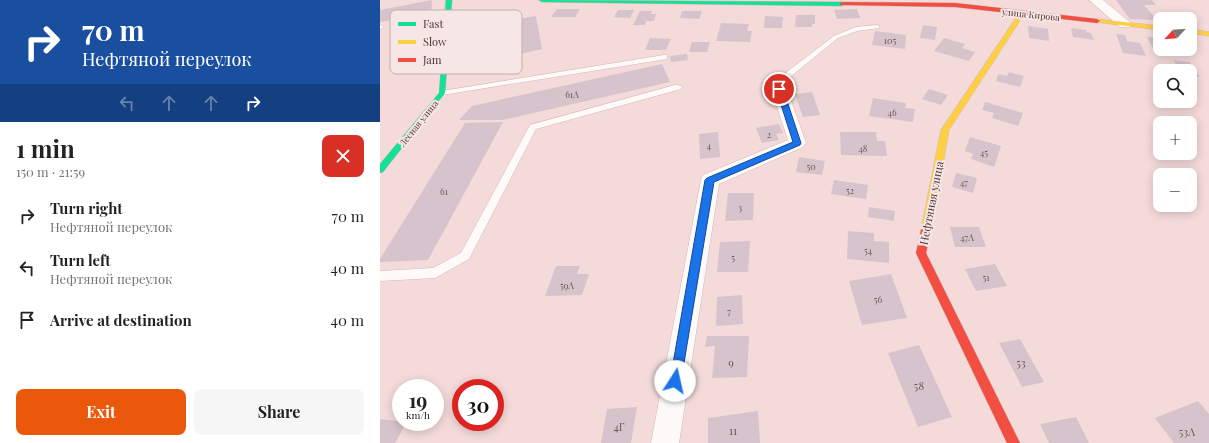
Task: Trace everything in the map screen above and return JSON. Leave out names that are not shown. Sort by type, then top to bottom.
[{"type":"street","name":"Лесная улица","points":[[448,10],[449,0]]},
{"type":"street","name":"улица Кирова","points":[[542,0],[956,5],[1153,27]]},
{"type":"street","points":[[1095,0],[1125,24]]},
{"type":"street","name":"Нефтяная улица","points":[[1014,443],[921,253],[944,130],[1022,13]]},
{"type":"street","points":[[1197,32],[1209,34]]},
{"type":"street","name":"Лесная улица","points":[[380,170],[442,94],[443,74]]},
{"type":"street","points":[[665,443],[710,180],[797,143],[779,89]]},
{"type":"lane","points":[[779,89],[782,80],[836,36],[856,30],[877,27]]},
{"type":"lane","points":[[442,94],[664,57]]},
{"type":"lane","points":[[380,276],[435,273],[465,256],[533,127],[678,87]]},
{"type":"building","points":[[432,0],[431,10],[390,10],[390,20],[380,22],[380,10]]},
{"type":"building","points":[[1116,0],[1152,0],[1156,5],[1144,5],[1153,15],[1153,20],[1130,19]]},
{"type":"building","points":[[557,9],[580,9],[575,17],[551,17]]},
{"type":"building","points":[[857,9],[860,18],[837,19],[834,10]]},
{"type":"building","points":[[618,10],[634,10],[630,18],[614,17]]},
{"type":"building","points":[[640,11],[652,11],[651,14],[656,14],[654,21],[646,21],[645,25],[633,25]]},
{"type":"building","points":[[682,11],[702,11],[699,19],[680,18]]},
{"type":"building","points":[[796,15],[815,15],[815,24],[812,24],[812,27],[795,27]]},
{"type":"building","points":[[536,16],[542,49],[522,54],[522,18]]},
{"type":"building","points":[[765,16],[783,17],[782,28],[764,28]]},
{"type":"building","points":[[721,23],[749,24],[747,31],[752,31],[750,42],[716,41]]},
{"type":"building","points":[[923,25],[937,27],[935,40],[920,38]]},
{"type":"building","points":[[1028,26],[1048,29],[1049,41],[1029,38]]},
{"type":"building","points":[[1071,28],[1086,30],[1086,32],[1091,33],[1094,40],[1073,37]]},
{"type":"building","points":[[875,31],[906,35],[905,49],[872,45]]},
{"type":"building","points":[[1116,34],[1125,35],[1127,41],[1140,43],[1146,56],[1123,53]]},
{"type":"building","points":[[1147,37],[1153,37],[1153,48]]},
{"type":"building","points":[[650,38],[671,39],[666,50],[645,50]]},
{"type":"building","points":[[944,38],[965,44],[962,48],[975,52],[969,61],[934,51]]},
{"type":"building","points":[[692,42],[710,42],[707,52],[689,52]]},
{"type":"building","points":[[687,54],[688,60],[671,62],[670,56]]},
{"type":"building","points":[[1173,60],[1190,62],[1191,64],[1176,64]]},
{"type":"building","points":[[662,64],[670,82],[503,120],[459,120],[472,106]]},
{"type":"building","points":[[1009,72],[1024,76],[1020,87],[996,81],[998,74],[1007,76]]},
{"type":"building","points":[[929,89],[948,95],[941,105],[922,99]]},
{"type":"building","points":[[812,92],[820,115],[803,117],[795,94]]},
{"type":"building","points":[[873,98],[906,103],[905,108],[915,109],[913,122],[869,116]]},
{"type":"building","points":[[985,102],[1023,113],[1018,126],[992,118],[994,113],[982,110]]},
{"type":"building","points":[[503,122],[428,260],[380,262],[380,259],[465,123]]},
{"type":"building","points":[[779,124],[783,133],[776,134],[779,140],[762,143],[756,128]]},
{"type":"building","points":[[718,132],[720,157],[700,159],[699,134]]},
{"type":"building","points":[[840,132],[876,132],[877,141],[885,141],[887,156],[841,155]]},
{"type":"building","points":[[970,137],[1001,146],[994,167],[971,159],[973,154],[965,151]]},
{"type":"building","points":[[799,157],[825,161],[822,175],[796,172]]},
{"type":"building","points":[[956,173],[977,178],[973,193],[952,187]]},
{"type":"building","points":[[834,180],[868,185],[866,199],[831,194]]},
{"type":"building","points":[[728,193],[754,193],[753,220],[725,221]]},
{"type":"building","points":[[869,207],[895,211],[894,221],[868,217]]},
{"type":"building","points":[[950,227],[979,227],[986,247],[955,247]]},
{"type":"building","points":[[848,231],[874,233],[874,241],[889,242],[889,263],[847,259]]},
{"type":"building","points":[[750,241],[748,272],[717,272],[720,242]]},
{"type":"building","points":[[995,264],[1007,286],[976,291],[965,269]]},
{"type":"building","points":[[556,266],[580,266],[577,274],[589,274],[582,295],[545,296]]},
{"type":"building","points":[[891,274],[907,318],[862,325],[849,281]]},
{"type":"building","points":[[742,295],[743,324],[716,326],[717,297]]},
{"type":"building","points":[[707,336],[749,336],[747,377],[712,378],[715,346],[705,347]]},
{"type":"building","points":[[1020,339],[1044,382],[1022,387],[999,343]]},
{"type":"building","points":[[919,345],[952,417],[918,427],[888,353]]},
{"type":"building","points":[[1198,401],[1209,414],[1209,443],[1174,443],[1155,418]]},
{"type":"building","points":[[637,407],[631,443],[601,443],[607,409]]},
{"type":"building","points":[[758,411],[760,443],[708,443],[708,418]]},
{"type":"building","points":[[1076,417],[1089,443],[1049,443],[1040,424]]},
{"type":"building","points":[[380,419],[392,420],[392,431],[402,431],[395,443],[380,443]]},
{"type":"traffic: fast","points":[[448,10],[449,0]]},
{"type":"traffic: fast","points":[[542,0],[842,4]]},
{"type":"traffic: fast","points":[[380,170],[442,93],[443,74]]},
{"type":"traffic: slow","points":[[926,230],[945,130],[1022,13]]},
{"type":"traffic: slow","points":[[1097,21],[1153,27]]},
{"type":"traffic: slow","points":[[1197,32],[1209,34]]},
{"type":"traffic: jam","points":[[842,4],[955,5],[1097,21]]},
{"type":"traffic: jam","points":[[926,230],[921,253],[1014,443]]},
{"type":"route","points":[[675,381],[710,180],[797,143],[779,89]]}]
